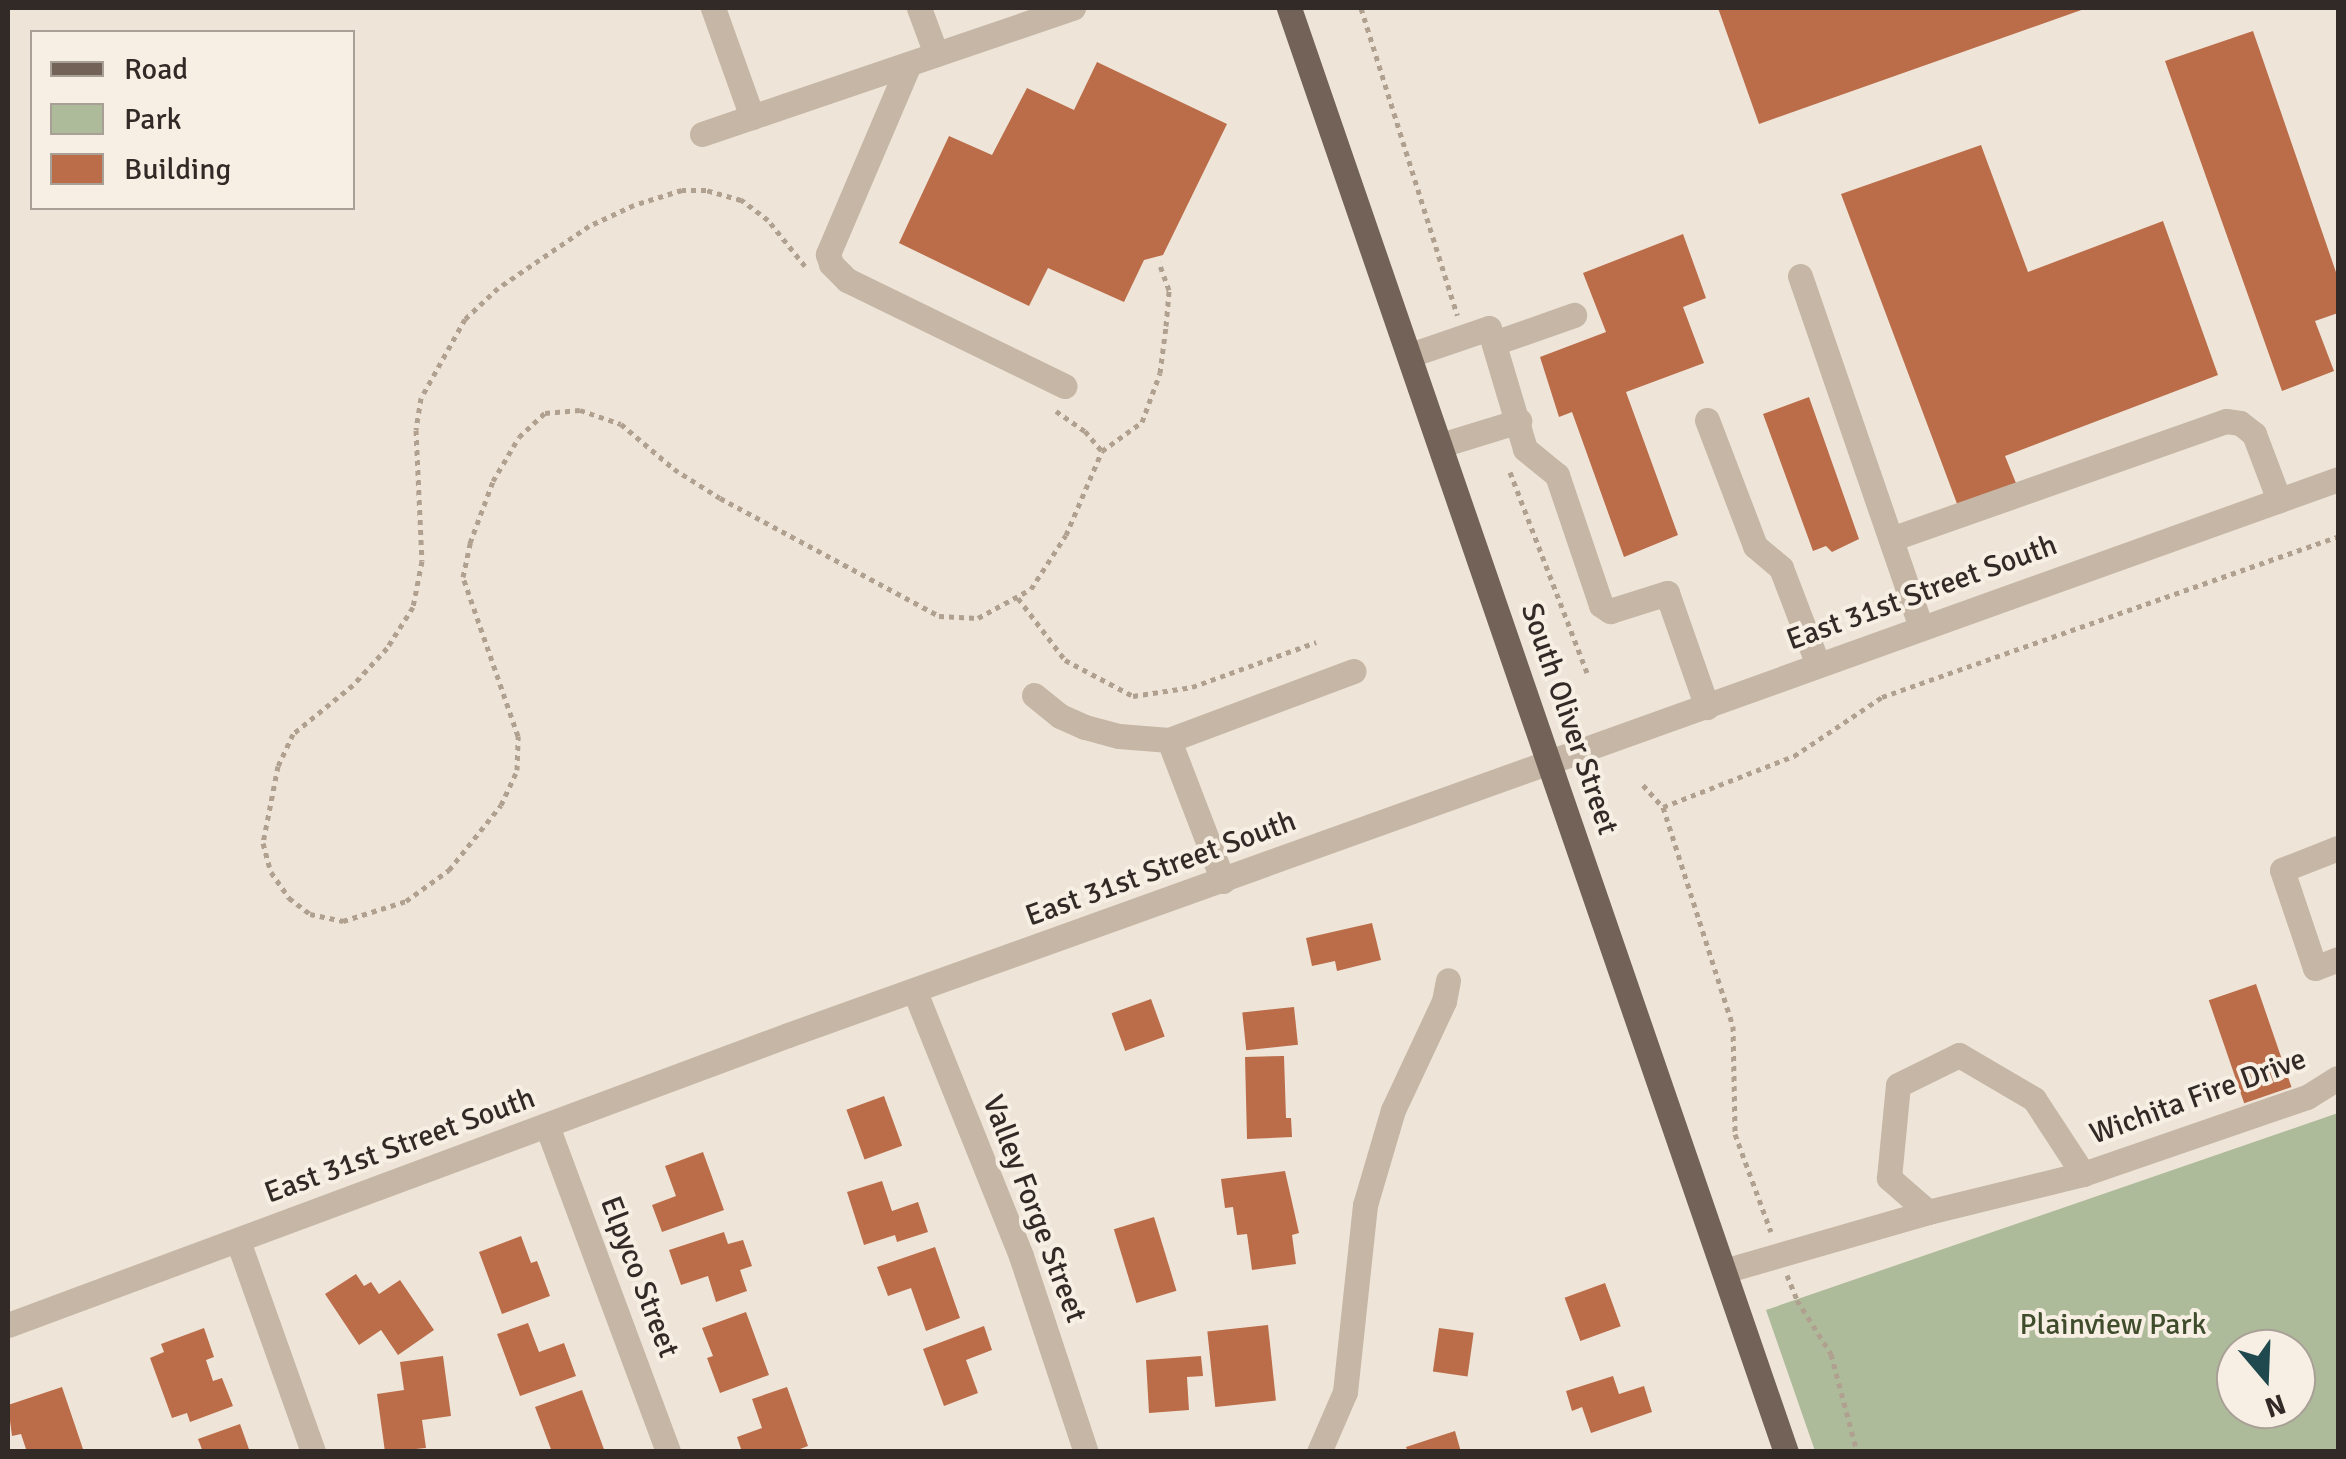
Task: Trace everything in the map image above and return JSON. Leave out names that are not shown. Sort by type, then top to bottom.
[{"type":"main road","name":"South Oliver Street","points":[[1289,8],[1786,1452]]},
{"type":"street","points":[[714,8],[752,117]]},
{"type":"street","points":[[919,8],[936,54]]},
{"type":"street","points":[[702,134],[1073,8]]},
{"type":"street","points":[[908,64],[828,254],[831,264],[848,280],[1064,386]]},
{"type":"street","points":[[1800,276],[1921,626]]},
{"type":"street","points":[[1494,343],[1574,315]]},
{"type":"street","points":[[1410,355],[1489,328],[1525,449],[1556,475],[1601,605],[1610,611],[1667,594],[1707,707]]},
{"type":"street","points":[[1708,420],[1756,546],[1781,568],[1818,665]]},
{"type":"street","points":[[1441,445],[1519,421]]},
{"type":"street","points":[[1891,539],[2226,422],[2240,423],[2254,434],[2279,500]]},
{"type":"street","name":"East 31st Street South","points":[[8,1326],[1921,626],[2338,479]]},
{"type":"street","points":[[1034,695],[1060,716],[1085,726],[1119,736],[1169,740],[1354,671]]},
{"type":"street","points":[[1169,740],[1223,881]]},
{"type":"street","points":[[2338,848],[2282,870],[2315,968],[2338,959]]},
{"type":"street","points":[[1320,1452],[1345,1392],[1365,1205],[1392,1110],[1444,1000],[1448,980]]},
{"type":"street","name":"Valley Forge Street","points":[[915,992],[1021,1256],[1086,1452]]},
{"type":"street","name":"Wichita Fire Drive","points":[[1928,1212],[1889,1178],[1898,1085],[1959,1055],[2034,1099],[2083,1174],[2307,1097],[2338,1078]]},
{"type":"street","name":"Elpyco Street","points":[[546,1126],[668,1452]]},
{"type":"street","points":[[1724,1271],[1928,1212],[2083,1174]]},
{"type":"street","points":[[238,1241],[313,1452]]},
{"type":"path","points":[[816,278],[768,220],[741,200],[706,190],[682,190],[634,205],[589,226],[498,288],[465,319],[442,355],[418,414],[422,561],[413,607],[387,648],[354,685],[293,734],[268,801],[263,844],[271,872],[289,898],[310,914],[343,921],[406,901],[449,870],[501,805],[517,770],[518,736],[463,577],[470,543],[493,481],[519,437],[545,413],[580,410],[621,424],[674,469],[720,498],[939,616],[978,618],[1031,589],[1066,535],[1102,451],[1142,422],[1160,373],[1169,290],[1159,262]]},
{"type":"path","points":[[1042,401],[1086,432],[1102,451]]},
{"type":"path","points":[[1663,807],[1794,756],[1882,697],[2338,536]]},
{"type":"path","points":[[1018,598],[1065,660],[1133,696],[1192,687],[1316,642]]},
{"type":"path","points":[[1643,785],[1663,807],[1733,1026],[1735,1134],[1796,1300],[1831,1354],[1857,1452]]},
{"type":"green space","name":"Plainview Park","points":[[2338,1113],[2338,1451],[1815,1451],[1766,1310]]},
{"type":"building","points":[[1718,8],[2087,8],[1759,124]]},
{"type":"building","points":[[2253,31],[2338,278],[2338,313],[2315,321],[2334,371],[2282,391],[2165,61]]},
{"type":"building","points":[[1097,62],[1227,124],[1163,255],[1144,260],[1124,302],[1048,268],[1029,306],[899,243],[949,136],[992,155],[1027,88],[1074,110]]},
{"type":"building","points":[[1981,145],[2028,272],[2163,221],[2218,375],[2005,456],[2018,488],[1959,509],[1841,194]]},
{"type":"building","points":[[1683,234],[1706,298],[1683,307],[1704,363],[1626,392],[1678,535],[1624,557],[1572,412],[1559,417],[1540,357],[1606,332],[1583,273]]},
{"type":"building","points":[[1809,397],[1859,539],[1832,552],[1826,546],[1813,551],[1763,414]]},
{"type":"building","points":[[1372,923],[1381,960],[1337,971],[1335,961],[1312,966],[1306,938]]},
{"type":"building","points":[[2256,984],[2291,1087],[2244,1103],[2209,1000]]},
{"type":"building","points":[[1151,999],[1165,1037],[1125,1051],[1112,1013]]},
{"type":"building","points":[[1294,1007],[1298,1045],[1246,1050],[1242,1012]]},
{"type":"building","points":[[1284,1056],[1286,1118],[1291,1118],[1292,1137],[1247,1139],[1245,1057]]},
{"type":"building","points":[[884,1096],[902,1146],[865,1159],[846,1110]]},
{"type":"building","points":[[703,1152],[724,1210],[662,1232],[652,1205],[676,1196],[665,1166]]},
{"type":"building","points":[[1285,1171],[1299,1233],[1292,1235],[1296,1264],[1252,1270],[1247,1234],[1237,1235],[1233,1207],[1225,1208],[1221,1179]]},
{"type":"building","points":[[882,1181],[892,1211],[918,1202],[928,1232],[897,1242],[895,1235],[864,1245],[847,1192]]},
{"type":"building","points":[[1154,1217],[1177,1291],[1136,1303],[1114,1229]]},
{"type":"building","points":[[724,1232],[728,1244],[743,1240],[752,1266],[740,1270],[747,1291],[716,1302],[708,1276],[681,1285],[669,1250]]},
{"type":"building","points":[[521,1236],[531,1263],[537,1261],[550,1296],[502,1314],[479,1252]]},
{"type":"building","points":[[935,1247],[960,1318],[926,1331],[911,1288],[888,1296],[877,1267]]},
{"type":"building","points":[[356,1274],[364,1286],[371,1282],[379,1294],[400,1280],[434,1330],[398,1355],[381,1330],[359,1345],[325,1294]]},
{"type":"building","points":[[1605,1283],[1621,1326],[1580,1341],[1565,1298]]},
{"type":"building","points":[[746,1312],[769,1375],[720,1393],[707,1358],[713,1356],[702,1328]]},
{"type":"building","points":[[528,1323],[539,1352],[564,1343],[576,1376],[520,1396],[497,1334]]},
{"type":"building","points":[[1268,1325],[1276,1401],[1215,1407],[1207,1331]]},
{"type":"building","points":[[984,1326],[992,1350],[966,1360],[978,1393],[944,1406],[923,1349]]},
{"type":"building","points":[[204,1328],[214,1357],[206,1360],[213,1381],[222,1378],[233,1406],[190,1422],[187,1413],[172,1418],[150,1358],[164,1352],[161,1344]]},
{"type":"building","points":[[1439,1328],[1474,1333],[1468,1376],[1433,1372]]},
{"type":"building","points":[[443,1356],[451,1416],[422,1420],[426,1448],[385,1452],[377,1394],[404,1390],[400,1362]]},
{"type":"building","points":[[1201,1356],[1203,1376],[1187,1377],[1189,1410],[1149,1413],[1146,1360]]},
{"type":"building","points":[[1613,1376],[1619,1394],[1644,1386],[1652,1412],[1591,1433],[1582,1407],[1572,1411],[1566,1391]]},
{"type":"building","points":[[62,1387],[84,1452],[27,1452],[21,1434],[12,1436],[8,1405]]},
{"type":"building","points":[[787,1387],[808,1446],[792,1452],[742,1452],[737,1437],[762,1428],[752,1399]]},
{"type":"building","points":[[582,1390],[605,1452],[552,1452],[535,1407]]},
{"type":"building","points":[[240,1424],[250,1452],[203,1452],[198,1439]]},
{"type":"building","points":[[1455,1431],[1461,1452],[1408,1452],[1406,1447]]}]
